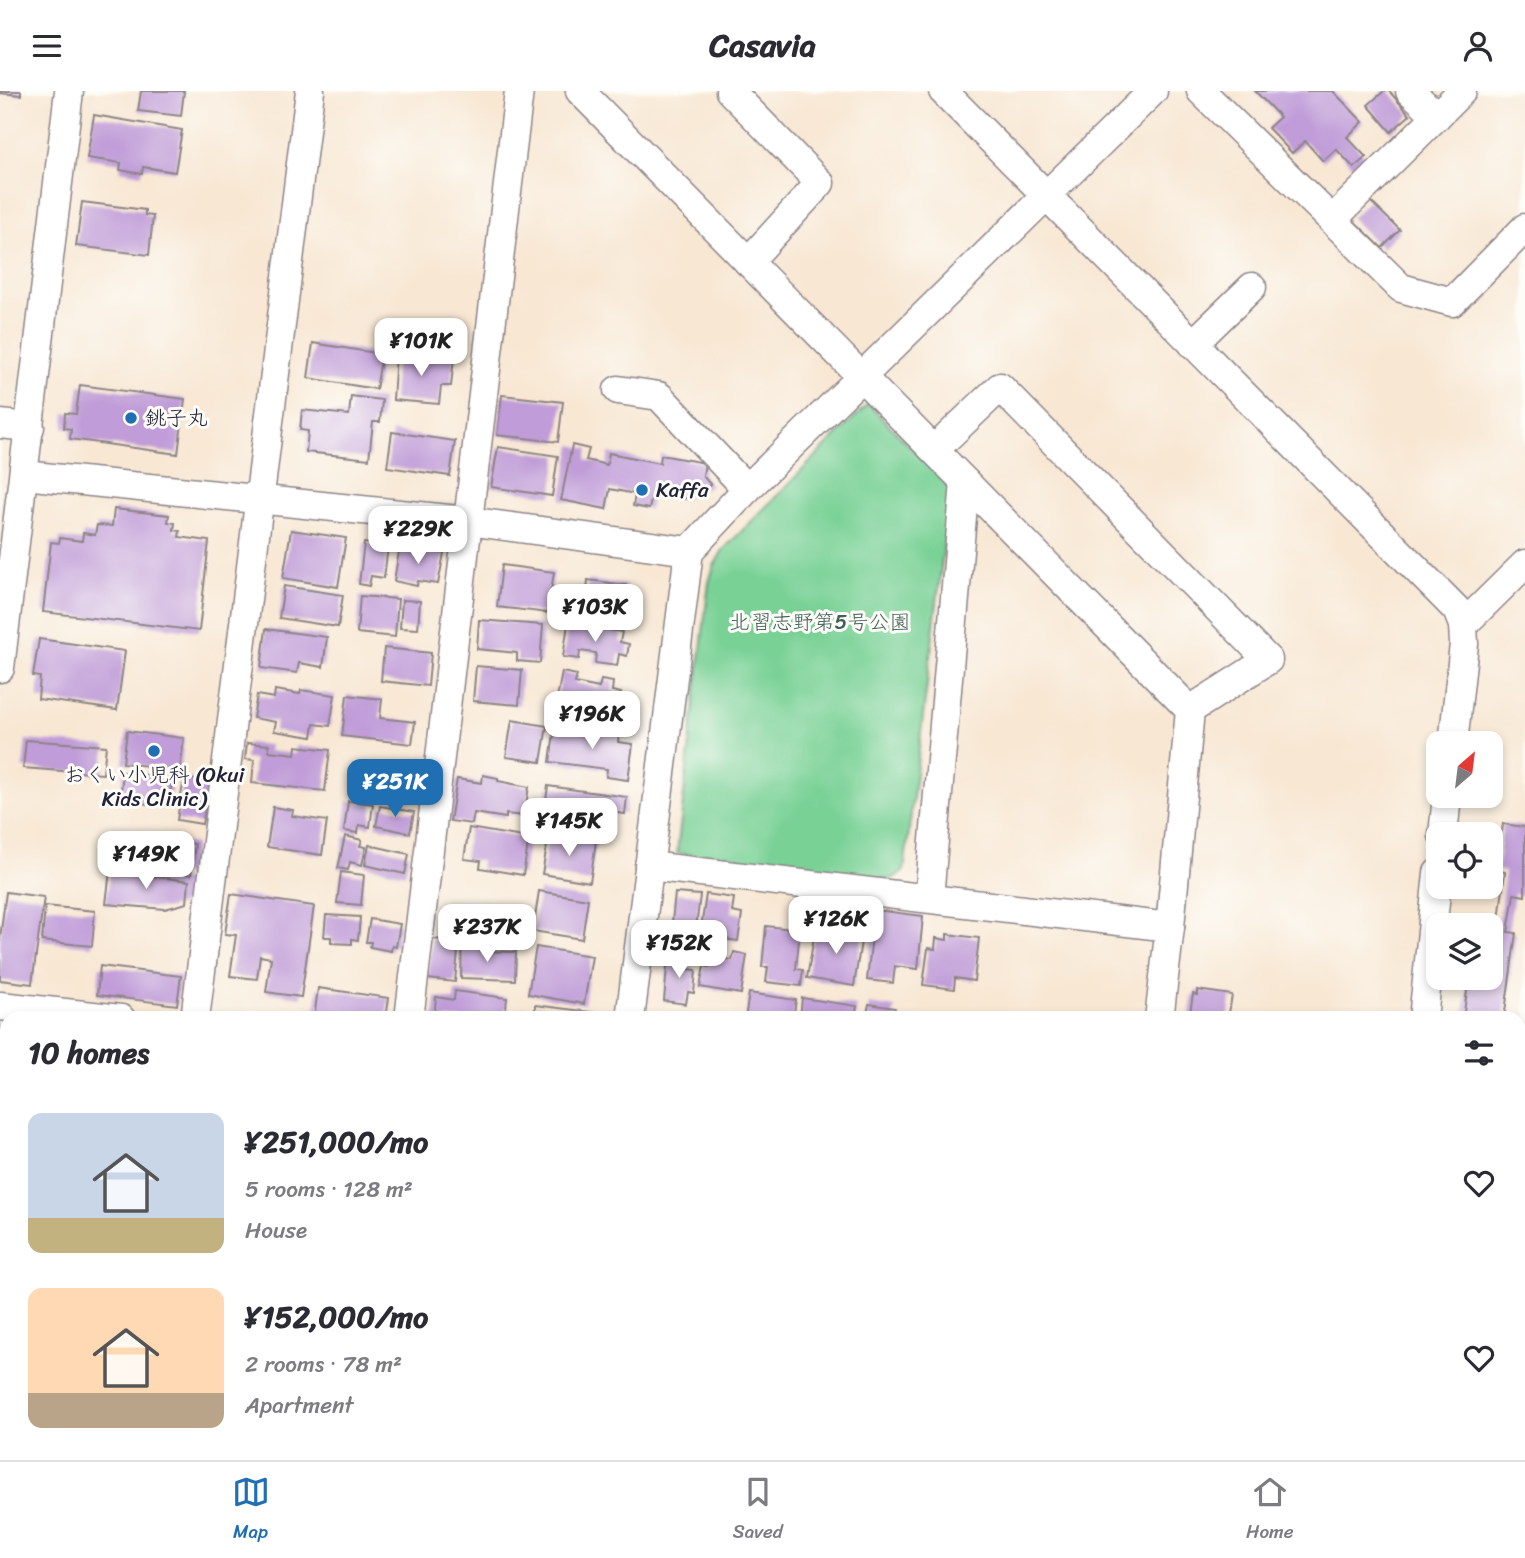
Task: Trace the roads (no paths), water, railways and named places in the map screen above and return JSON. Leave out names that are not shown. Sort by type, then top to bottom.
[{"type":"street","points":[[0,668],[69,91]]},
{"type":"street","points":[[196,1011],[310,91]]},
{"type":"street","points":[[410,1011],[519,91]]},
{"type":"street","points":[[580,91],[1190,710],[1160,1011]]},
{"type":"street","points":[[730,91],[820,183],[748,262]]},
{"type":"street","points":[[943,91],[1457,610],[1463,625],[1464,644],[1454,731]]},
{"type":"street","points":[[631,1011],[689,551],[747,489],[1153,91]]},
{"type":"street","points":[[1200,91],[1401,288],[1452,302],[1525,228]]},
{"type":"street","points":[[1410,91],[1437,116]]},
{"type":"street","points":[[1332,220],[1462,91]]},
{"type":"street","points":[[1194,344],[1252,286]]},
{"type":"street","points":[[934,450],[1000,387],[1268,660],[1190,710]]},
{"type":"street","points":[[618,390],[659,396],[747,489]]},
{"type":"street","points":[[0,424],[30,427]]},
{"type":"street","points":[[24,475],[468,521],[689,551]]},
{"type":"street","points":[[929,898],[965,482]]},
{"type":"street","points":[[1463,625],[1525,564]]},
{"type":"street","points":[[649,866],[1170,927]]},
{"type":"street","points":[[1424,1011],[1435,899]]},
{"type":"street","points":[[0,1006],[47,1011]]},
{"type":"place","name":"銚子丸","points":[[131,418]]},
{"type":"place","name":"Kaffa","points":[[642,490]]},
{"type":"place","name":"おくい小児科 (Okui Kids Clinic)","points":[[154,751]]},
{"type":"park label","name":"北習志野第5号公園","points":[[820,622]]}]
